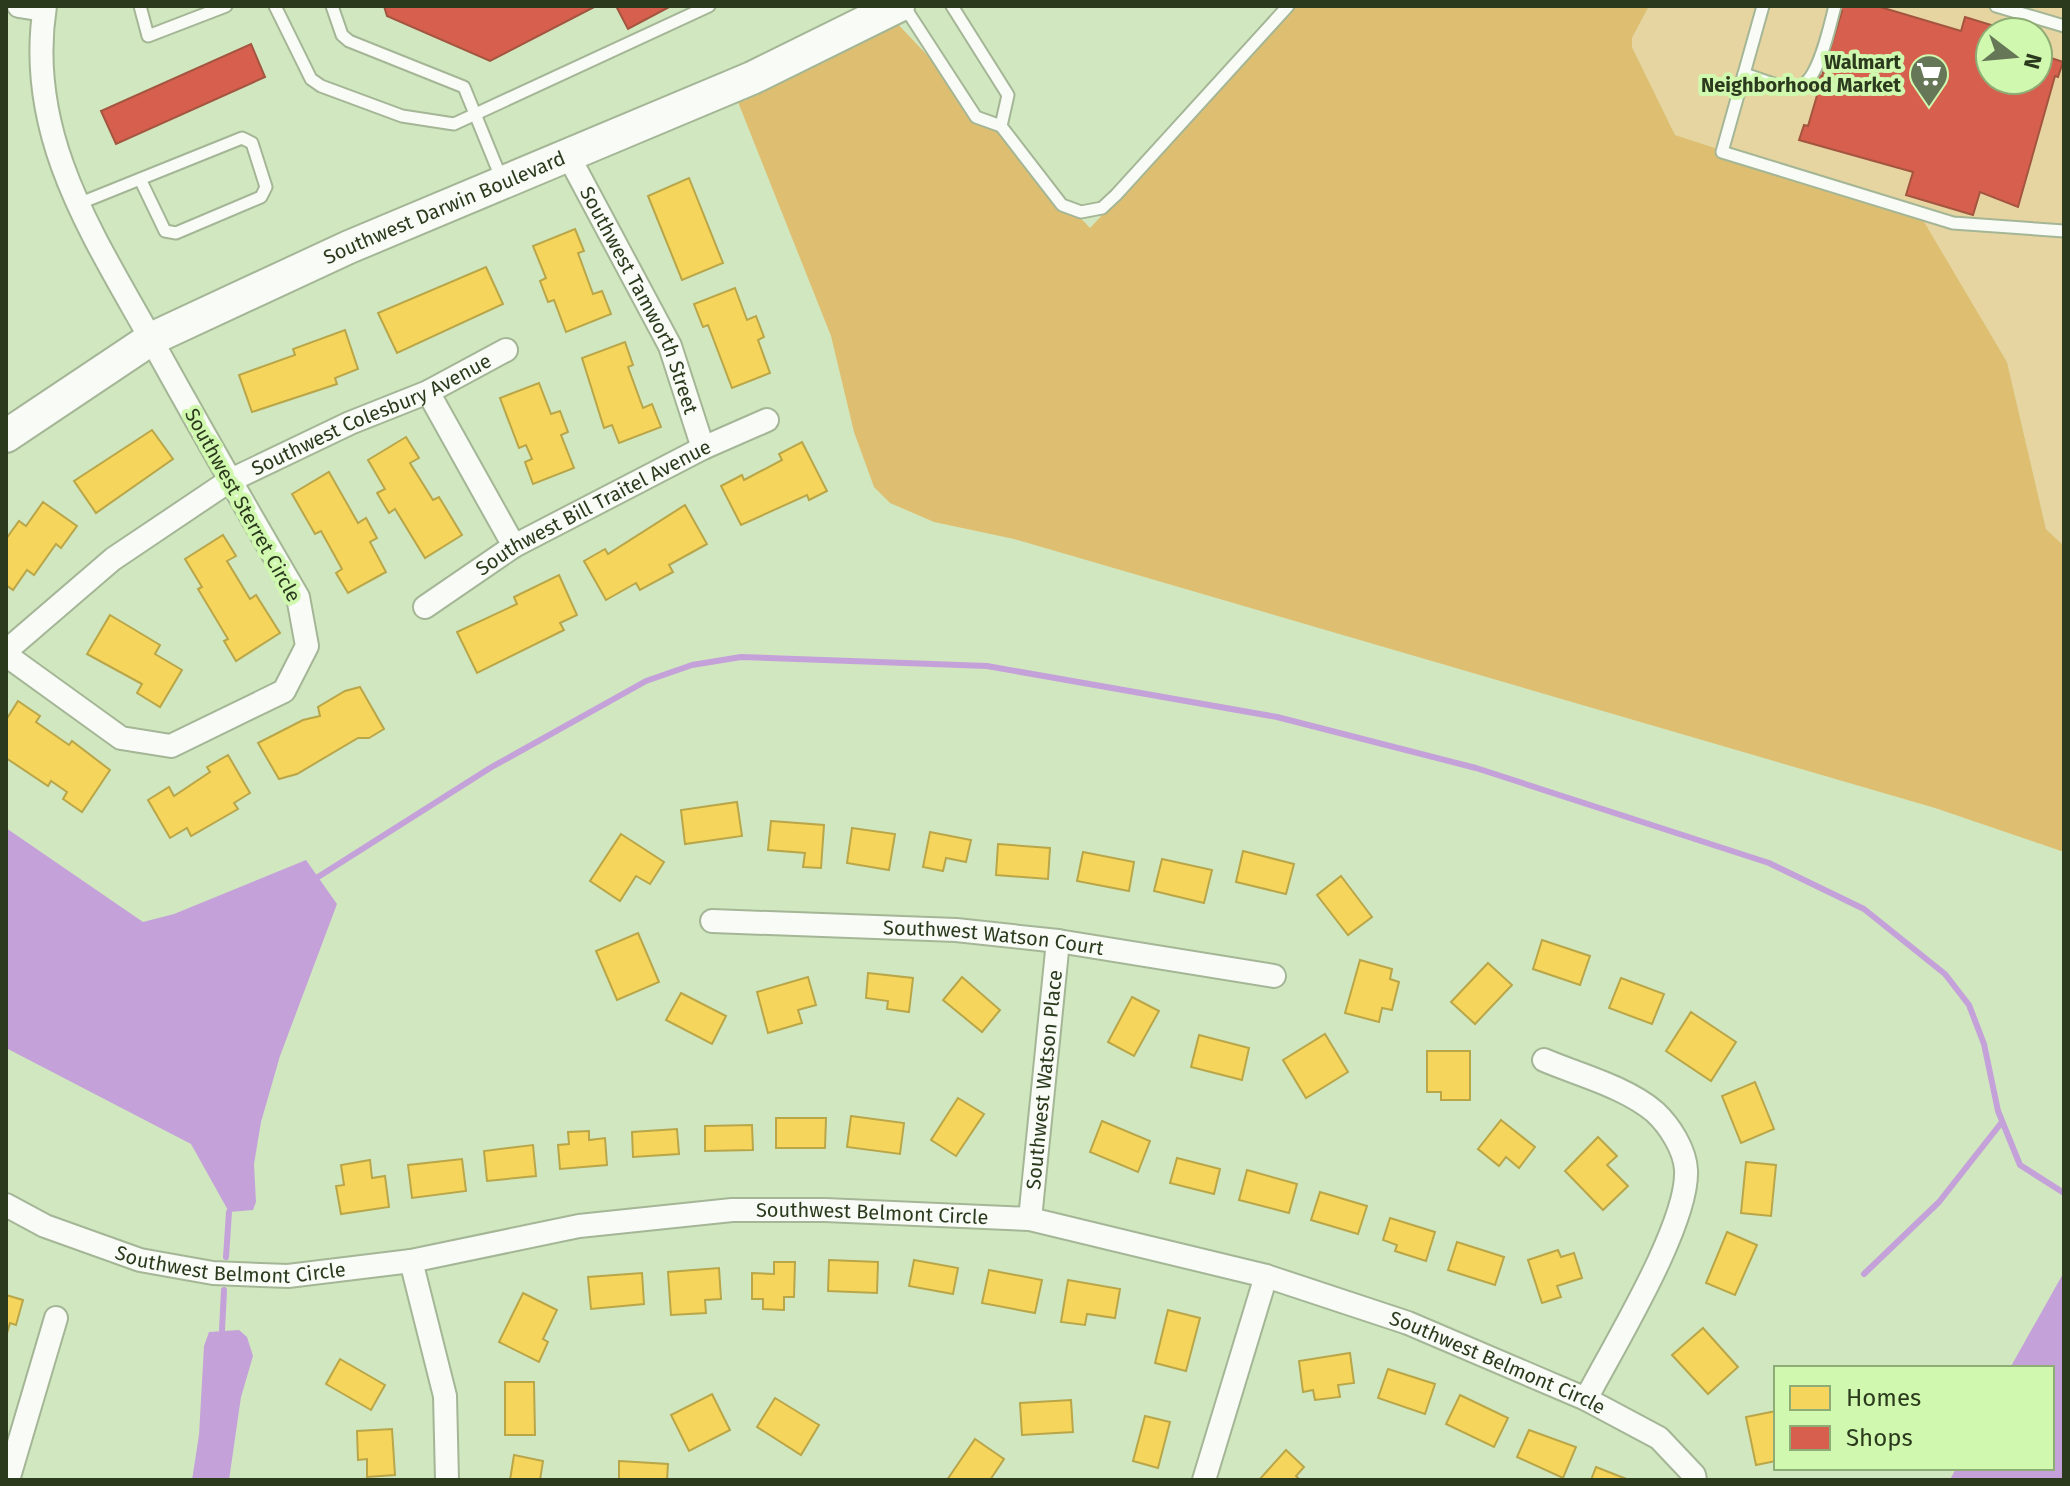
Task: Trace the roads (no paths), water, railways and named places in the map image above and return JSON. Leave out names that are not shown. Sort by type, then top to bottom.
[{"type":"street","points":[[19,6],[44,8]]},
{"type":"street","name":"Southwest Darwin Boulevard","points":[[6,436],[151,339],[349,247],[752,78],[898,6]]},
{"type":"street","name":"Southwest Sterret Circle","points":[[6,653],[121,738],[171,746],[284,691],[307,646],[298,597],[87,229],[58,161],[42,60],[44,8]]},
{"type":"street","name":"Southwest Tamworth Street","points":[[569,157],[670,346],[703,448]]},
{"type":"street","name":"Southwest Colesbury Avenue","points":[[6,653],[113,559],[229,481],[350,423],[428,392],[506,350]]},
{"type":"street","points":[[428,392],[514,546]]},
{"type":"street","name":"Southwest Bill Traitel Avenue","points":[[425,607],[514,546],[703,448],[767,420]]},
{"type":"street","name":"Southwest Watson Court","points":[[712,921],[956,930],[1058,941],[1274,976]]},
{"type":"street","name":"Southwest Watson Place","points":[[1030,1219],[1058,941]]},
{"type":"street","points":[[1544,1060],[1637,1100],[1655,1112],[1675,1138],[1686,1168],[1679,1218],[1586,1399]]},
{"type":"street","name":"Southwest Belmont Circle","points":[[6,1205],[86,1243],[140,1260],[213,1273],[288,1276],[411,1261],[579,1226],[732,1210],[825,1210],[1030,1219],[1266,1276],[1408,1323],[1586,1399],[1659,1438],[1694,1475],[1695,1480]]},
{"type":"street","points":[[411,1261],[445,1396],[447,1480]]},
{"type":"street","points":[[1204,1480],[1266,1276]]},
{"type":"street","points":[[8,1480],[15,1428],[56,1318]]},
{"type":"lane","points":[[140,6],[148,36],[226,6]]},
{"type":"lane","points":[[275,6],[305,69],[321,86],[402,116],[454,124],[709,6]]},
{"type":"lane","points":[[332,6],[342,35],[349,41],[464,87],[503,184]]},
{"type":"lane","points":[[904,6],[976,117],[1001,126],[1062,205],[1081,212],[1102,208],[1288,6]]},
{"type":"lane","points":[[952,6],[1008,95],[1001,126]]},
{"type":"lane","points":[[1763,6],[1722,152],[1953,223],[2064,231]]},
{"type":"lane","points":[[1744,74],[1789,86],[1800,86],[1809,80],[1816,68],[1835,6]]},
{"type":"lane","points":[[1996,6],[2064,26]]},
{"type":"lane","points":[[77,204],[242,138],[252,143],[266,187],[261,197],[176,233],[165,231],[140,179]]},
{"type":"waterway","points":[[318,877],[490,768],[646,681],[692,665],[741,657],[987,666],[1277,717],[1476,768],[1769,863],[1864,909],[1945,974],[1969,1005],[1984,1044],[1998,1111],[2020,1165],[2064,1193]]},
{"type":"waterway","points":[[1864,1274],[1939,1202],[2002,1122]]},
{"type":"waterway","points":[[226,1257],[229,1212]]},
{"type":"waterway","points":[[222,1330],[224,1290]]},
{"type":"place","name":"Walmart Neighborhood Market","points":[[1929,108]]}]
